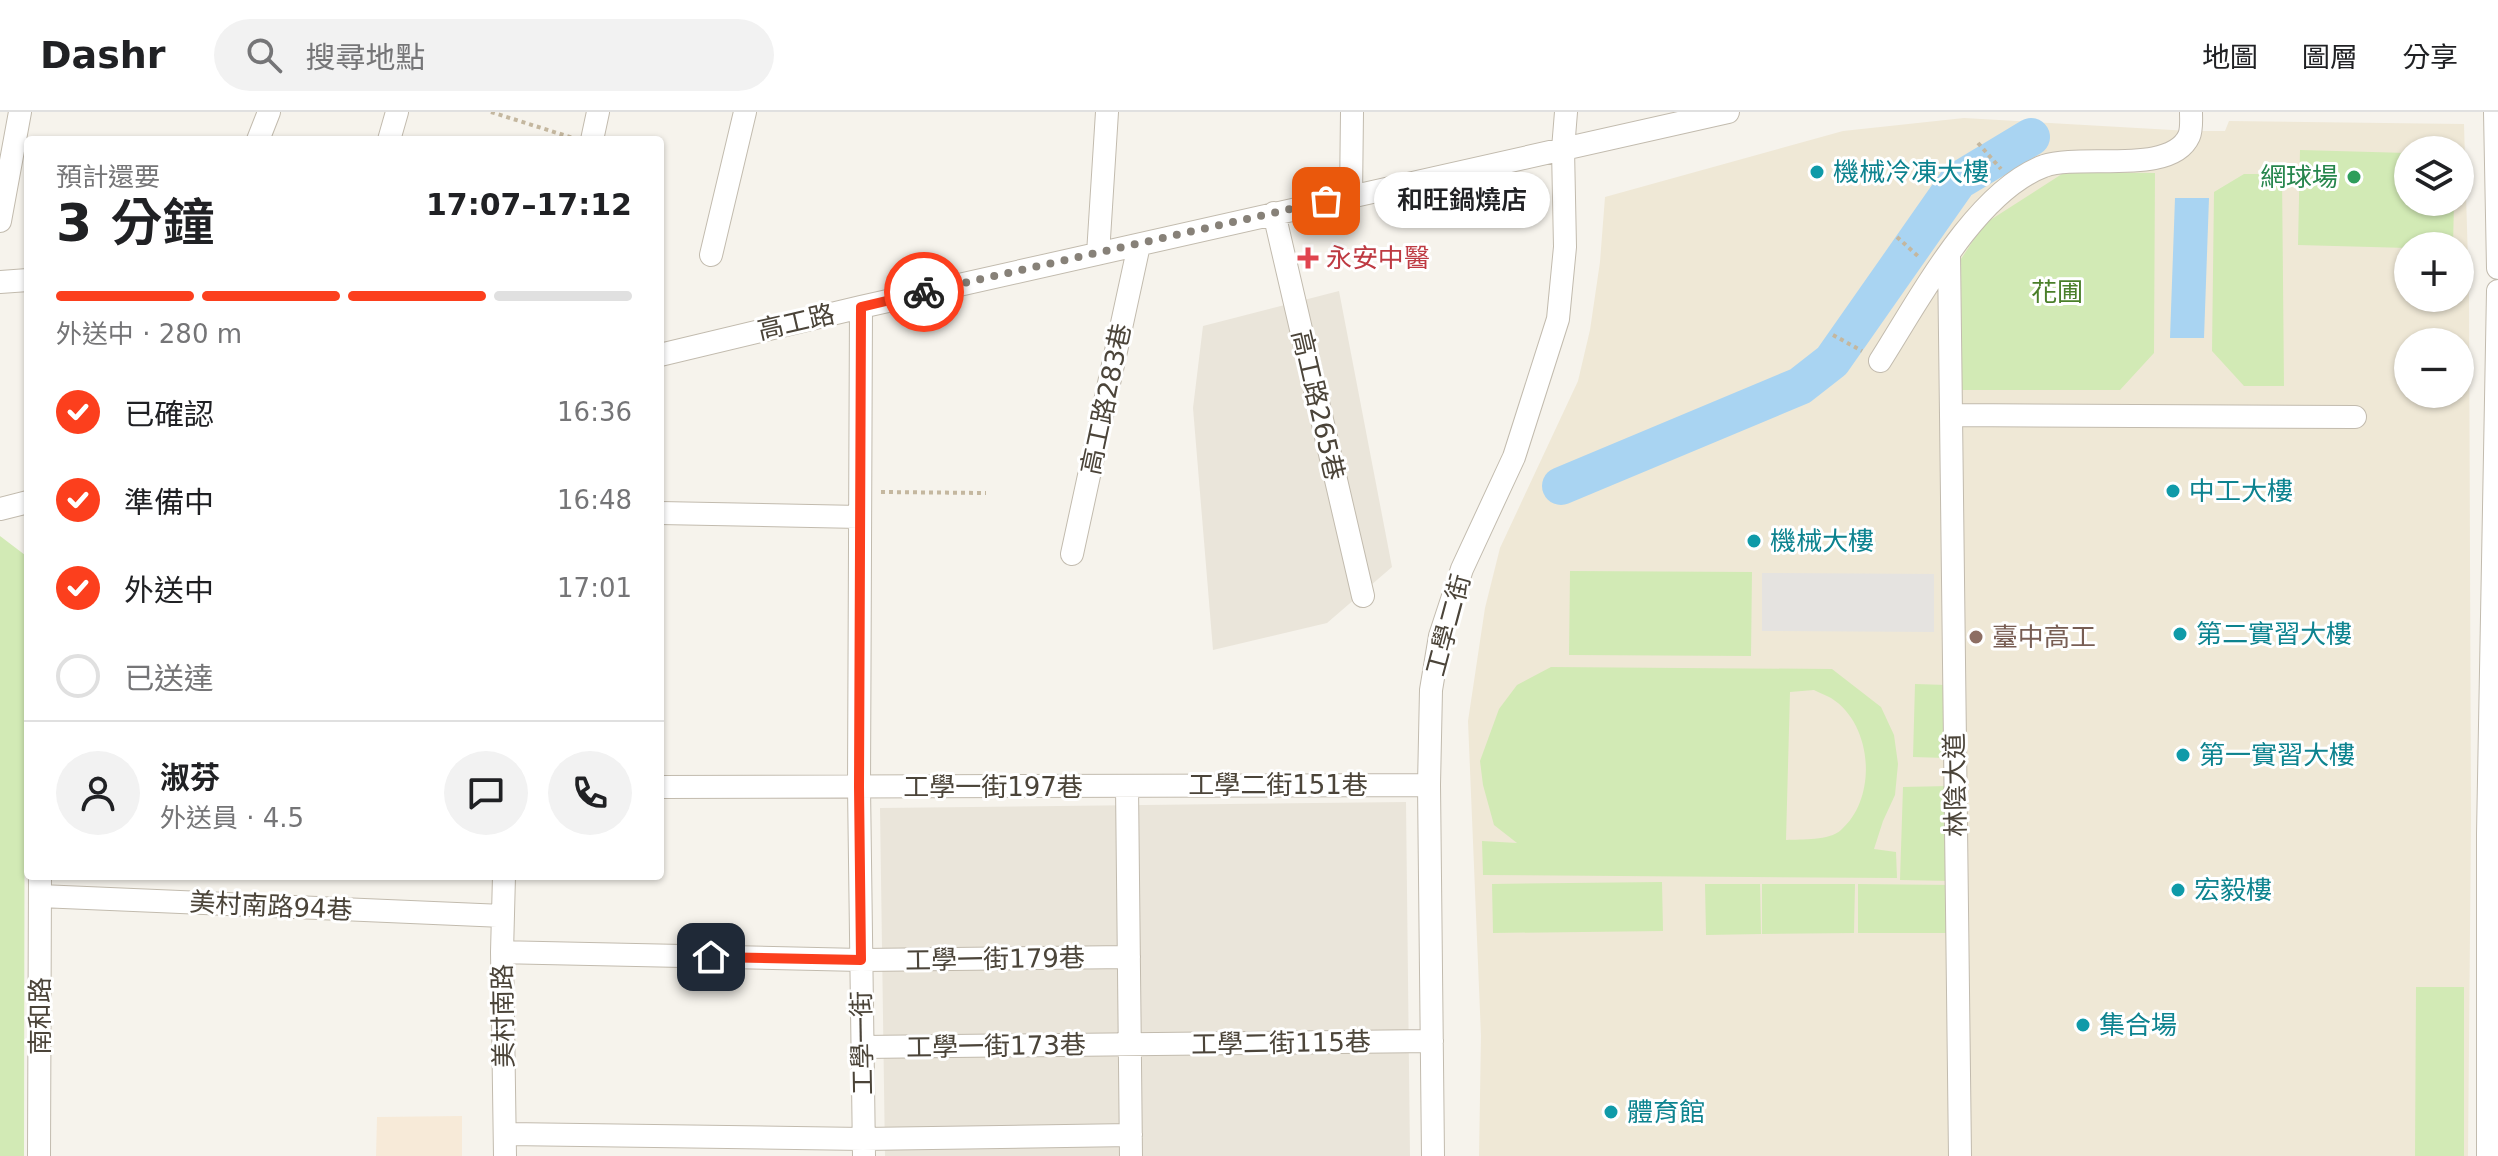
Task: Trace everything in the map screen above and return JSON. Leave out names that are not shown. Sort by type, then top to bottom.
[{"type":"street","points":[[0,221],[20,112]]},
{"type":"street","points":[[260,136],[269,112]]},
{"type":"street","points":[[390,136],[397,112]]},
{"type":"street","points":[[593,136],[598,112]]},
{"type":"street","points":[[711,255],[745,112]]},
{"type":"street","points":[[1098,254],[1107,112]]},
{"type":"street","points":[[1351,196],[1352,112]]},
{"type":"street","name":"工學二街","points":[[1433,1156],[1429,785],[1431,690],[1440,636],[1462,569],[1514,457],[1558,319],[1565,247],[1563,149],[1566,112]]},
{"type":"street","name":"高工路","points":[[664,354],[1728,112]]},
{"type":"street","points":[[1880,361],[1978,214],[2013,183],[2044,167],[2068,161],[2162,158],[2178,150],[2188,138],[2191,112]]},
{"type":"street","points":[[2495,112],[2498,268]]},
{"type":"street","name":"高工路265巷","points":[[1274,213],[1363,596]]},
{"type":"street","name":"高工路283巷","points":[[1072,554],[1139,245]]},
{"type":"street","name":"林陰大道","points":[[1943,263],[1951,415],[1960,1156]]},
{"type":"street","points":[[0,282],[24,280]]},
{"type":"street","points":[[2488,1156],[2494,1118],[2498,291]]},
{"type":"street","name":"工學一街","points":[[861,307],[859,787],[864,1147]]},
{"type":"street","points":[[1951,415],[2355,417]]},
{"type":"street","points":[[0,509],[24,503]]},
{"type":"street","points":[[664,513],[860,517]]},
{"type":"street","name":"工學二街151巷","points":[[1127,786],[1429,785]]},
{"type":"street","points":[[505,1145],[1131,1146],[1127,786]]},
{"type":"street","name":"工學一街197巷","points":[[664,787],[1127,786]]},
{"type":"street","name":"美村南路","points":[[504,880],[505,1145]]},
{"type":"street","name":"美村南路94巷","points":[[40,886],[503,916]]},
{"type":"street","name":"南和路","points":[[39,1156],[40,886]]},
{"type":"street","name":"工學一街179巷","points":[[502,952],[861,960],[1129,957]]},
{"type":"street","name":"工學二街115巷","points":[[1130,1044],[1432,1041]]},
{"type":"street","name":"工學一街173巷","points":[[862,1047],[1130,1044]]},
{"type":"path","points":[[491,112],[568,136]]},
{"type":"path","points":[[1978,143],[2013,183]]},
{"type":"path","points":[[1897,237],[1943,263]]},
{"type":"path","points":[[1833,335],[1880,361]]},
{"type":"path","points":[[860,492],[986,493]]},
{"type":"shaded area","name":"臺中高工","points":[[1964,118],[2190,131],[2225,131],[2229,121],[2464,124],[2464,136],[2394,136],[2394,216],[2467,216],[2467,232],[2394,232],[2394,312],[2469,312],[2469,328],[2394,328],[2394,408],[2469,408],[2468,1156],[1479,1156],[1481,1036],[1468,721],[1485,608],[1500,548],[1578,381],[1590,330],[1600,262],[1605,197],[1843,131]]},
{"type":"shaded area","points":[[1339,291],[1392,567],[1327,623],[1213,650],[1193,408],[1203,326]]},
{"type":"shaded area","points":[[1762,573],[1934,574],[1934,632],[1762,631]]},
{"type":"shaded area","points":[[1406,802],[1410,1156],[885,1156],[880,808]]},
{"type":"shaded area","points":[[462,1116],[462,1156],[376,1156],[377,1117]]},
{"type":"green space","name":"網球場","points":[[2300,150],[2394,153],[2394,216],[2454,216],[2453,232],[2394,232],[2394,248],[2298,245]]},
{"type":"green space","name":"花圃","points":[[2065,172],[2155,173],[2154,353],[2120,390],[1962,390],[1961,259],[1984,224]]},
{"type":"green space","points":[[2244,174],[2282,174],[2284,386],[2244,386],[2212,351],[2214,192]]},
{"type":"green space","points":[[0,536],[24,554],[24,880],[24,1156],[0,1156]]},
{"type":"green space","points":[[1570,571],[1752,572],[1751,656],[1569,655]]},
{"type":"green space","points":[[1551,667],[1832,669],[1881,707],[1894,735],[1898,764],[1895,795],[1874,849],[1896,852],[1897,878],[1483,875],[1482,841],[1517,843],[1494,825],[1480,761],[1499,709],[1517,685]],"holes":[[[1814,690],[1831,698],[1845,710],[1855,725],[1866,762],[1865,781],[1853,816],[1836,834],[1823,838],[1786,840],[1790,692]]]},
{"type":"green space","points":[[1915,684],[1947,685],[1946,758],[1913,757]]},
{"type":"green space","points":[[1949,786],[1951,881],[1900,880],[1903,787]]},
{"type":"green space","points":[[1662,882],[1663,931],[1493,933],[1492,884]]},
{"type":"green space","points":[[1705,884],[1760,884],[1761,934],[1706,935]]},
{"type":"green space","points":[[1762,884],[1855,884],[1854,933],[1762,934]]},
{"type":"green space","points":[[1858,884],[1952,885],[1952,933],[1858,933]]},
{"type":"green space","points":[[2416,987],[2464,987],[2464,1156],[2415,1156]]},
{"type":"water","points":[[2175,198],[2209,198],[2204,338],[2170,338]]},
{"type":"waterway","points":[[1561,486],[1800,386],[1832,361],[1958,181],[2031,137]]},
{"type":"way so far","points":[[924,292],[1326,201]]},
{"type":"place","name":"機械冷凍大樓","points":[[1817,172]]},
{"type":"place","name":"網球場","points":[[2354,177]]},
{"type":"place","name":"和旺鍋燒店","points":[[1326,201]]},
{"type":"place","name":"永安中醫","points":[[1308,258]]},
{"type":"place","name":"中工大樓","points":[[2173,491]]},
{"type":"place","name":"機械大樓","points":[[1754,541]]},
{"type":"place","name":"第二實習大樓","points":[[2180,634]]},
{"type":"place","name":"臺中高工","points":[[1976,637]]},
{"type":"place","name":"第一實習大樓","points":[[2183,755]]},
{"type":"place","name":"宏毅樓","points":[[2178,890]]},
{"type":"place","name":"集合場","points":[[2083,1025]]},
{"type":"place","name":"體育館","points":[[1611,1112]]},
{"type":"route","points":[[711,957],[861,960],[861,307],[924,292]]}]
